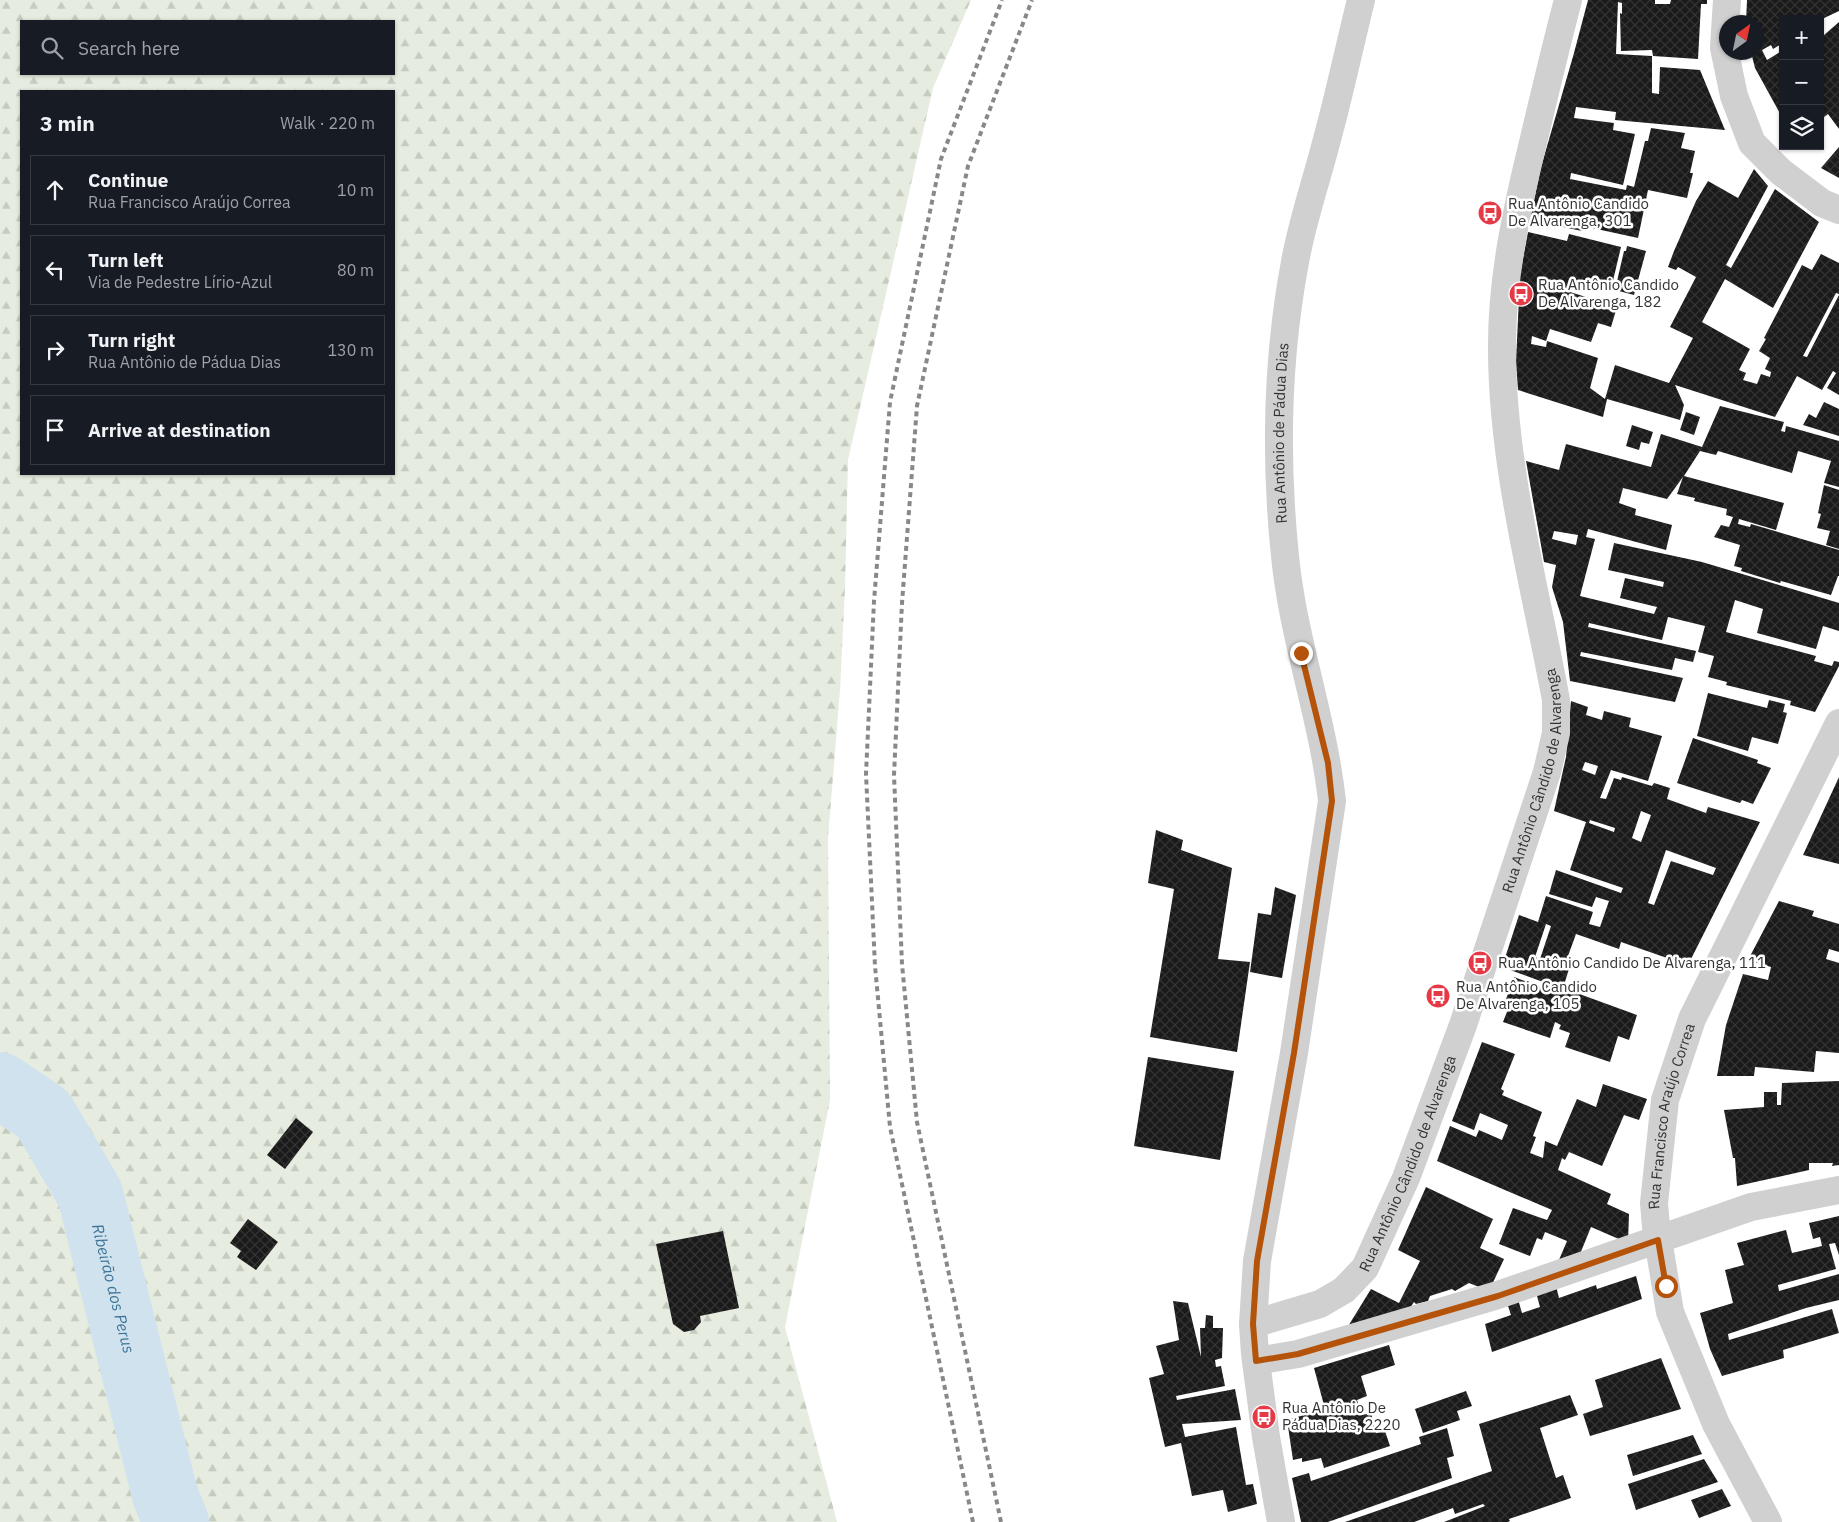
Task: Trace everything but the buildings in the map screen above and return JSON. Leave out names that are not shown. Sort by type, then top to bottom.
[{"type":"street","name":"Rua Antônio de Pádua Dias","points":[[1280,1522],[1256,1361],[1253,1324],[1257,1261],[1294,1053],[1332,801],[1328,763],[1301,653],[1285,558],[1282,514],[1280,397],[1286,324],[1295,261],[1336,105],[1344,64],[1361,0]]},
{"type":"street","name":"Rua Antônio Cândido de Alvarenga","points":[[1253,1324],[1320,1304],[1344,1290],[1365,1268],[1406,1178],[1440,1088],[1547,772],[1556,733],[1556,700],[1517,503],[1505,413],[1502,352],[1504,300],[1514,223],[1568,0]]},
{"type":"street","points":[[1727,0],[1724,48],[1734,96],[1752,143],[1781,172],[1822,203],[1839,210]]},
{"type":"street","name":"Rua Francisco Araújo Correa","points":[[1768,1522],[1716,1424],[1670,1312],[1654,1203],[1665,1100],[1692,1019],[1839,723]]},
{"type":"street","points":[[1256,1361],[1298,1354],[1498,1296],[1658,1240],[1697,1224],[1752,1207],[1839,1190]]},
{"type":"green space","points":[[0,0],[971,0],[933,88],[848,460],[840,690],[828,838],[830,1100],[785,1327],[837,1522],[0,1522]]},
{"type":"waterway","name":"Ribeirão dos Perus","points":[[0,1085],[43,1114],[90,1194],[165,1495],[176,1522]]},
{"type":"railway","points":[[973,1522],[890,1127],[875,966],[866,774],[874,601],[890,402],[941,159],[1002,0]]},
{"type":"railway","points":[[1001,1522],[917,1122],[902,964],[894,775],[902,603],[917,406],[968,166],[1032,0]]},
{"type":"place","name":"Rua Antônio Candido De Alvarenga, 301","points":[[1490,213]]},
{"type":"place","name":"Rua Antônio Candido De Alvarenga, 182","points":[[1521,294]]},
{"type":"place","name":"Rua Antônio Candido De Alvarenga, 111","points":[[1480,963]]},
{"type":"place","name":"Rua Antônio Candido De Alvarenga, 105","points":[[1438,996]]},
{"type":"place","name":"Rua Antônio De Pádua Dias, 2220","points":[[1264,1417]]},
{"type":"route","points":[[1301,653],[1328,763],[1332,801],[1294,1053],[1283,1105],[1257,1261],[1253,1324],[1256,1361],[1298,1354],[1498,1296],[1658,1240],[1666,1286]]}]
